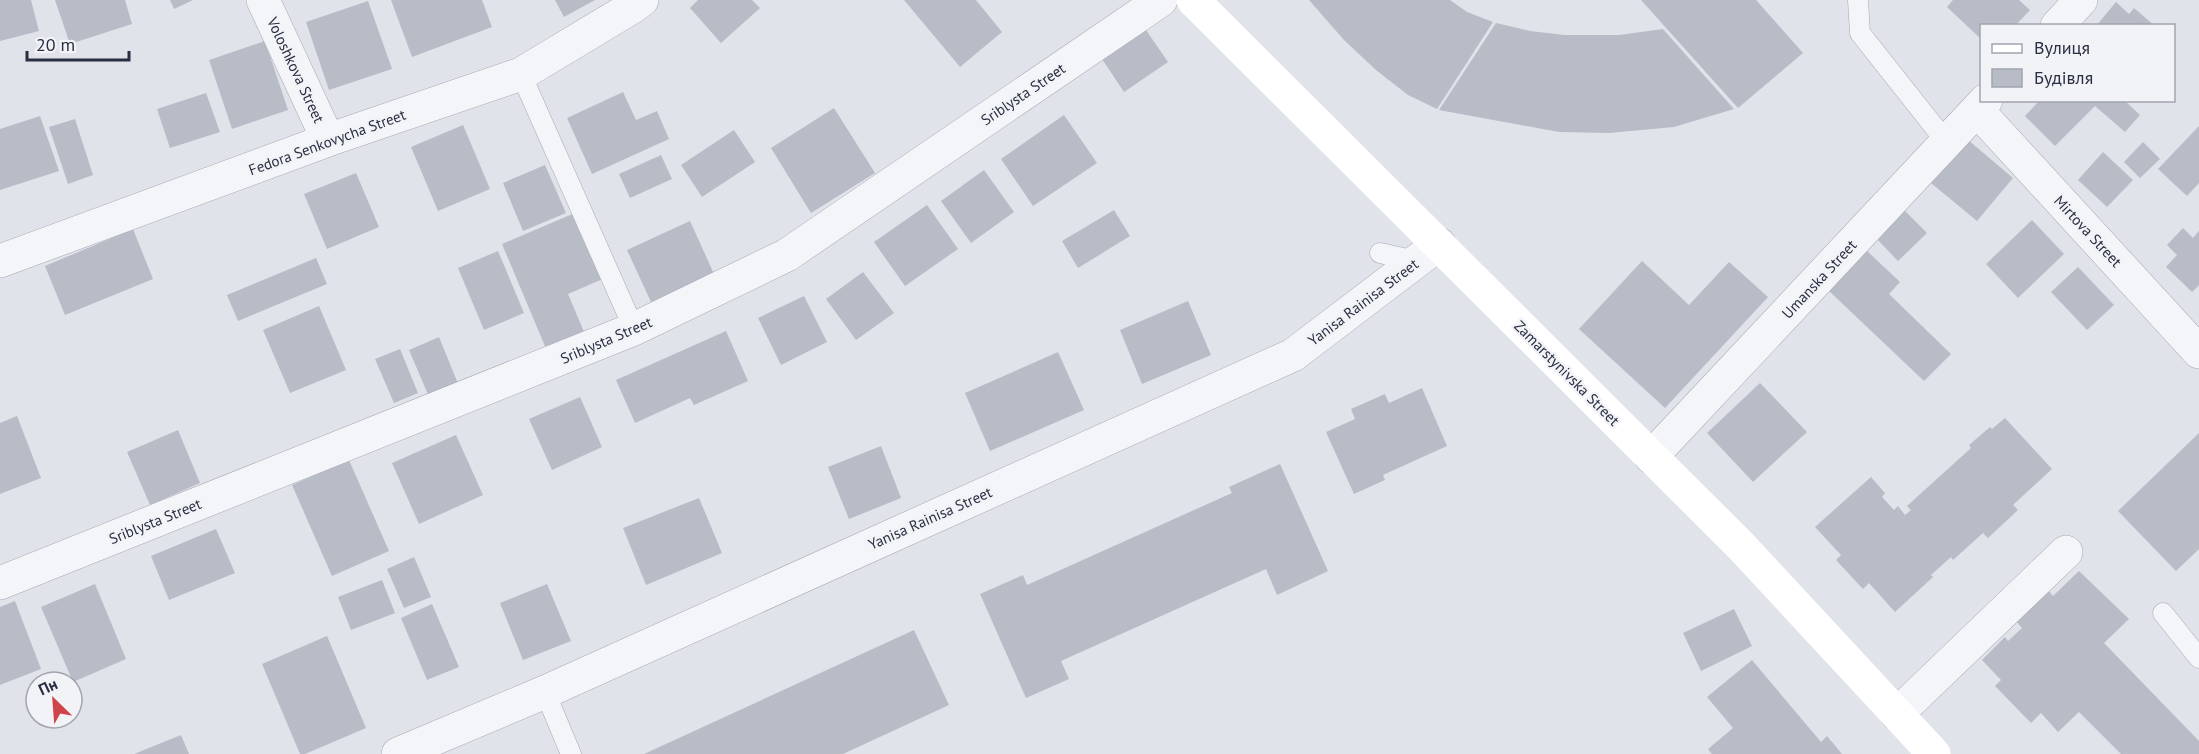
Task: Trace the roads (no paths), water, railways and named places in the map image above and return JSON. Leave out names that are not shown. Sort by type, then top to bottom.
[{"type":"main road","name":"Zamarstynivska Street","points":[[1193,0],[1427,252],[1651,457],[1741,546],[1934,754]]},
{"type":"street","name":"Voloshkova Street","points":[[263,0],[328,141]]},
{"type":"street","name":"Fedora Senkovycha Street","points":[[0,261],[328,141],[521,74],[642,0]]},
{"type":"street","name":"Sriblysta Street","points":[[0,583],[634,329],[787,255],[1161,0]]},
{"type":"street","points":[[2059,24],[2081,0]]},
{"type":"street","name":"Umanska Street","points":[[1651,457],[1982,105]]},
{"type":"street","name":"Mirtova Street","points":[[1982,105],[2193,332]]},
{"type":"street","name":"Yanisa Rainisa Street","points":[[398,754],[545,692],[1293,355],[1427,252]]},
{"type":"street","points":[[1897,714],[2066,552]]},
{"type":"lane","points":[[1858,0],[1860,33],[1947,143]]},
{"type":"lane","points":[[521,74],[634,329]]},
{"type":"lane","points":[[1380,253],[1427,252]]},
{"type":"lane","points":[[2163,613],[2199,658]]},
{"type":"lane","points":[[545,692],[571,754]]}]
